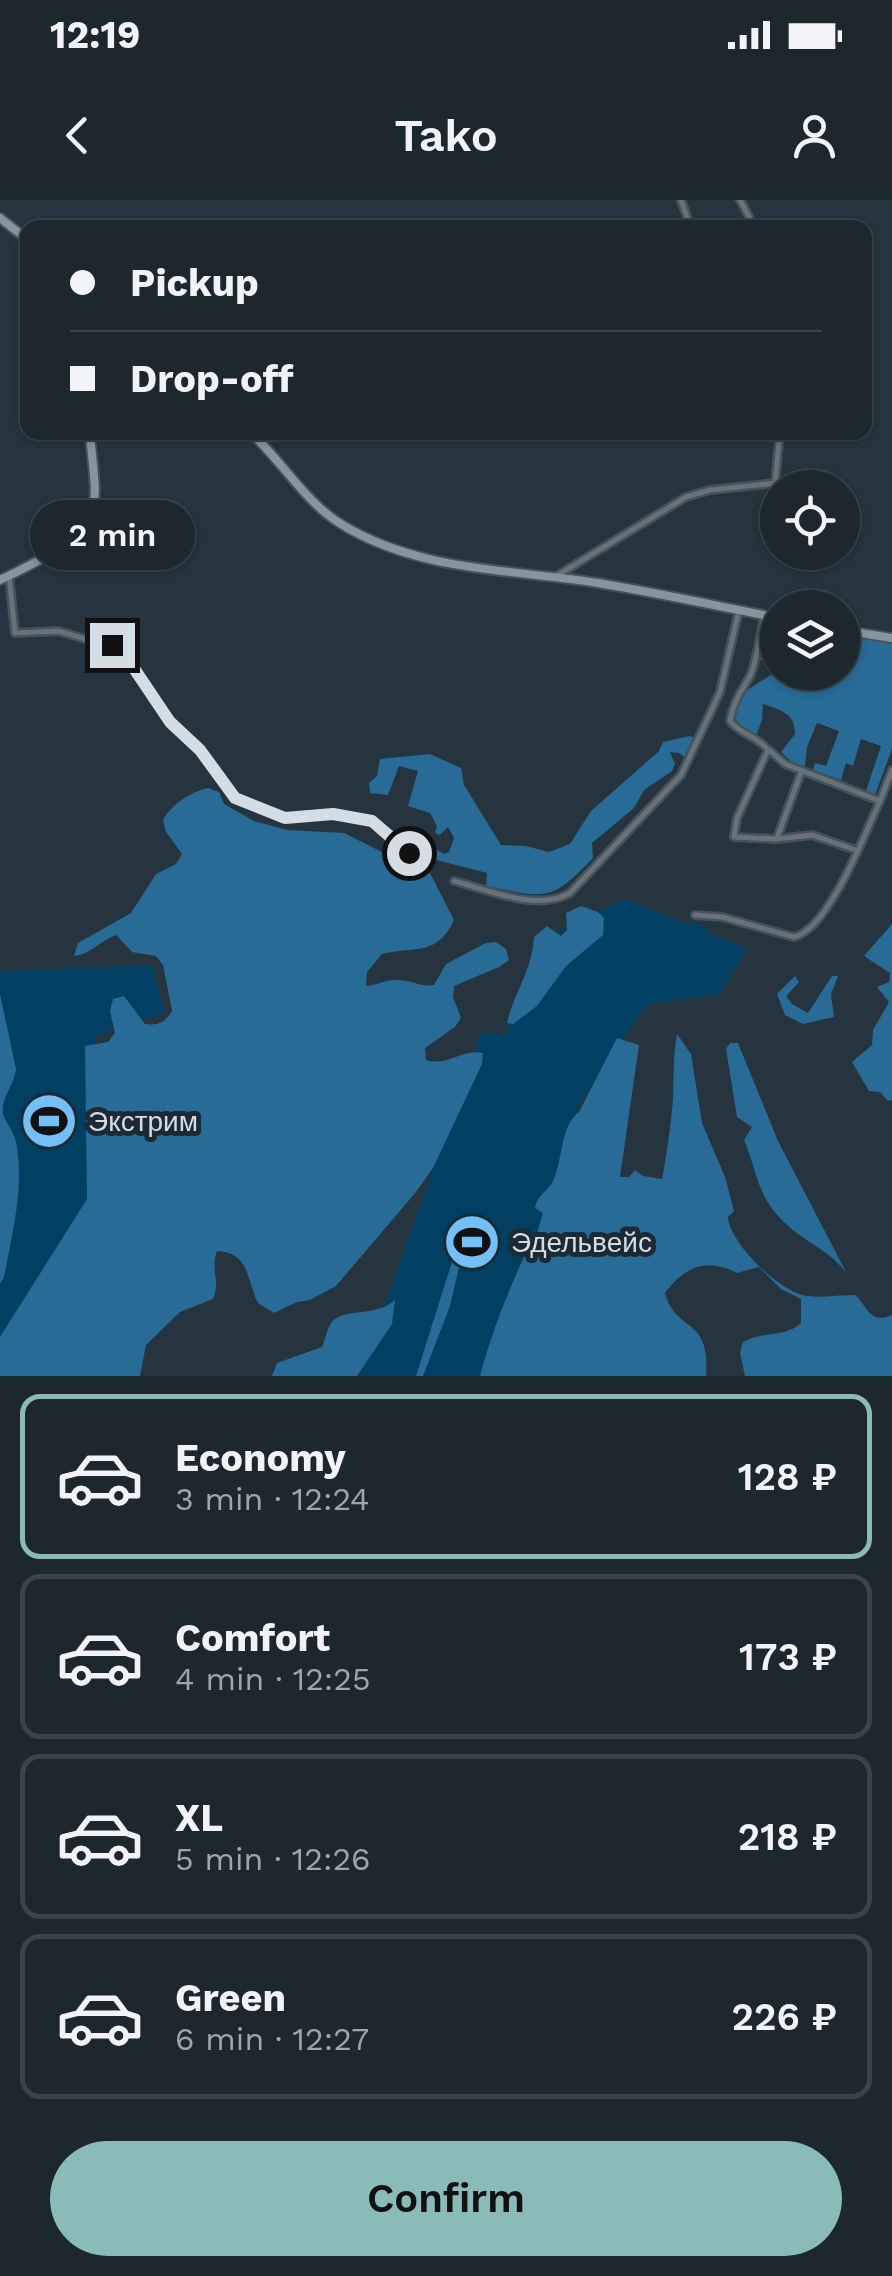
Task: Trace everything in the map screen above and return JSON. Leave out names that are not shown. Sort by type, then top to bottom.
[{"type":"street","points":[[0,218],[20,234]]},
{"type":"street","points":[[90,440],[94,510],[90,522],[74,538],[5,578],[15,633],[58,631],[120,649],[170,722],[200,750],[235,798],[285,818],[333,814],[372,821],[409,853]]},
{"type":"street","points":[[257,440],[321,510],[374,541],[446,563],[556,577],[760,614]]},
{"type":"street","points":[[556,577],[686,497],[775,482],[779,440]]},
{"type":"street","points":[[454,881],[530,899],[556,899],[570,892],[682,775],[720,692],[739,610]]},
{"type":"street","points":[[760,632],[748,680],[740,686],[730,721],[749,737],[762,741],[786,764],[880,801]]},
{"type":"street","points":[[860,633],[892,638]]},
{"type":"street","points":[[767,749],[737,818],[734,837],[776,839],[812,835],[856,850]]},
{"type":"street","points":[[776,839],[802,770]]},
{"type":"street","points":[[695,915],[722,916],[794,937],[804,935],[830,902],[892,770]]},
{"type":"shaded area","points":[[860,636],[892,642],[892,749],[875,795],[866,791],[881,746],[861,739],[853,766],[846,763],[841,780],[813,770],[815,763],[826,766],[839,731],[817,723],[807,747],[805,766],[793,763],[781,752],[795,734],[793,721],[786,713],[763,704],[756,736],[739,727],[734,715],[741,694],[760,682],[760,690],[860,690]]},
{"type":"shaded area","points":[[690,736],[695,739],[688,759],[670,752],[675,764],[672,771],[644,790],[634,808],[592,843],[593,858],[579,873],[546,893],[486,886],[487,873],[417,855],[412,848],[415,837],[444,854],[449,852],[454,838],[448,827],[440,835],[435,833],[437,826],[430,813],[408,806],[418,771],[399,766],[388,795],[370,793],[369,783],[377,776],[380,759],[430,754],[461,768],[464,785],[501,845],[549,852],[570,844],[591,811],[659,751],[663,742]]},
{"type":"shaded area","points":[[208,788],[219,792],[224,804],[254,821],[287,830],[344,833],[430,873],[454,920],[432,945],[382,954],[367,972],[366,986],[396,980],[434,985],[446,964],[486,943],[496,942],[506,949],[509,960],[454,986],[453,997],[461,1018],[455,1027],[425,1048],[426,1060],[441,1061],[475,1052],[483,1053],[482,1064],[433,1168],[336,1286],[274,1313],[258,1303],[242,1262],[217,1251],[213,1299],[180,1312],[146,1345],[140,1376],[0,1376],[0,1337],[87,1199],[85,1046],[108,1042],[115,1033],[110,1011],[113,999],[124,996],[145,1024],[161,1022],[172,1011],[163,965],[156,956],[132,952],[116,935],[74,956],[78,943],[131,913],[156,874],[176,864],[182,854],[166,832],[163,820],[182,800]]},
{"type":"shaded area","name":"Эдельвейс","points":[[624,899],[690,925],[693,921],[707,928],[706,932],[747,949],[720,994],[646,1005],[577,1109],[496,1376],[360,1376],[481,1033],[506,1035],[539,941]]},
{"type":"shaded area","points":[[581,906],[604,918],[603,935],[566,966],[537,1006],[513,1024],[507,1023],[530,960],[534,937],[547,926],[561,936],[567,930],[566,913]]},
{"type":"shaded area","points":[[892,924],[892,1100],[888,1101],[880,1092],[869,1091],[852,1062],[872,1045],[873,1030],[889,1002],[877,987],[889,982],[890,973],[864,956]]},
{"type":"shaded area","name":"Экстрим","points":[[152,965],[165,1013],[96,1036],[99,1207],[0,1350],[0,971]]},
{"type":"shaded area","points":[[795,976],[799,982],[786,996],[808,1013],[832,976],[838,976],[831,994],[834,1017],[803,1024],[785,1015],[777,994]]},
{"type":"shaded area","points":[[0,994],[16,1069],[3,1114],[15,1138],[19,1176],[14,1227],[0,1284]]},
{"type":"shaded area","points":[[677,1034],[691,1054],[702,1123],[725,1177],[734,1211],[728,1217],[737,1240],[771,1277],[796,1293],[813,1297],[855,1295],[874,1316],[892,1315],[892,1376],[745,1376],[740,1353],[743,1342],[795,1328],[801,1323],[801,1299],[781,1289],[759,1267],[737,1273],[706,1265],[688,1271],[665,1293],[670,1306],[703,1343],[706,1376],[480,1376],[507,1296],[527,1250],[532,1250],[543,1213],[535,1208],[536,1204],[553,1181],[568,1125],[579,1112],[617,1038],[639,1045],[620,1177],[629,1177],[635,1170],[643,1176],[662,1179]]},
{"type":"shaded area","points":[[730,1043],[738,1043],[778,1141],[847,1274],[834,1259],[786,1224],[763,1194],[744,1140],[752,1127],[737,1117],[726,1049]]},
{"type":"shaded area","points":[[457,1246],[462,1248],[462,1254],[450,1306],[423,1376],[416,1376]]},
{"type":"shaded area","points":[[395,1300],[392,1324],[357,1376],[272,1376],[277,1363],[322,1347],[336,1318],[378,1309]]},
{"type":"place","name":"Экстрим","points":[[49,1121]]},
{"type":"place","name":"Эдельвейс","points":[[472,1242]]},
{"type":"route","points":[[112,645],[123,652],[170,722],[200,750],[235,798],[285,818],[333,814],[372,821],[409,853]]}]
